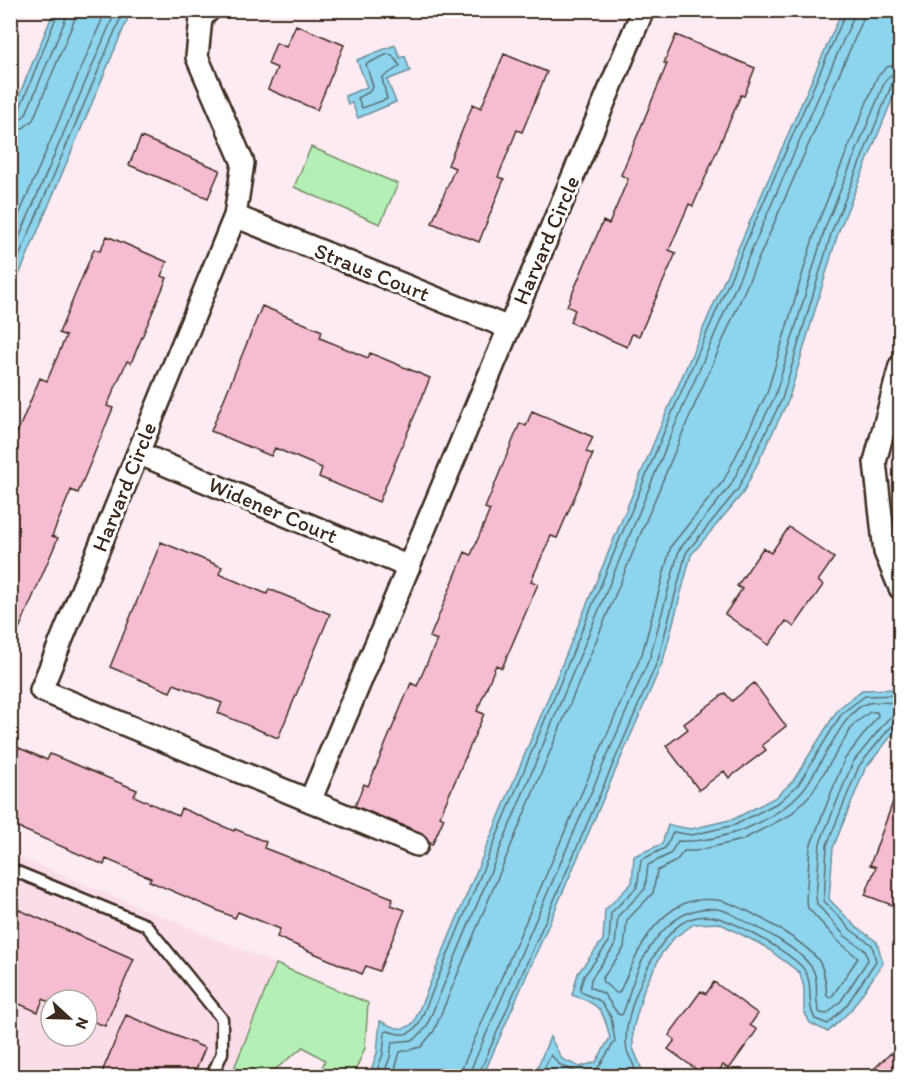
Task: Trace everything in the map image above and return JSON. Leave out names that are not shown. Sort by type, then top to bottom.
[{"type":"street","name":"Harvard Circle","points":[[209,10],[201,18],[197,57],[243,163],[235,216],[41,690],[417,845]]},
{"type":"street","name":"Harvard Circle","points":[[310,801],[642,10]]},
{"type":"street","name":"Straus Court","points":[[235,216],[509,328]]},
{"type":"street","points":[[900,366],[875,462],[885,552],[900,588]]},
{"type":"street","name":"Widener Court","points":[[138,453],[409,567]]},
{"type":"lane","points":[[10,869],[146,926],[222,1019],[222,1053],[212,1077]]},
{"type":"shaded area","points":[[10,853],[276,964],[231,1076],[11,1076]]},
{"type":"green space","points":[[311,147],[398,184],[380,224],[294,187]]},
{"type":"green space","points":[[276,964],[368,1003],[365,1048],[353,1076],[319,1076],[325,1060],[303,1047],[267,1076],[231,1076]]},
{"type":"water","points":[[54,11],[131,11],[11,294],[11,115]]},
{"type":"water","points":[[842,11],[900,11],[900,80],[838,233],[788,401],[743,493],[691,555],[663,661],[483,1076],[369,1076],[377,1053],[380,1021],[402,1028],[414,1022],[664,418]]},
{"type":"water","points":[[395,45],[400,58],[405,56],[410,71],[387,80],[396,102],[358,118],[352,103],[348,104],[345,96],[367,87],[357,60]]},
{"type":"water","points":[[900,689],[900,725],[865,769],[833,848],[829,899],[855,926],[877,942],[883,963],[851,1010],[828,1032],[810,1023],[804,1011],[804,988],[800,973],[764,946],[719,923],[694,924],[674,938],[662,953],[644,989],[633,1029],[633,1048],[643,1072],[641,1076],[534,1076],[550,1037],[562,1059],[580,1067],[596,1062],[610,1038],[599,1009],[572,995],[578,973],[603,940],[605,910],[632,883],[634,856],[662,844],[668,825],[691,829],[734,819],[776,797],[793,781],[838,709],[862,690]]},
{"type":"building","points":[[296,25],[344,45],[317,110],[268,89],[277,68],[268,64],[276,43],[286,47]]},
{"type":"building","points":[[676,35],[755,68],[693,206],[689,204],[669,250],[676,253],[639,336],[632,334],[627,347],[570,322],[575,310],[567,306],[603,221],[609,224],[628,179],[621,175],[667,64],[664,63]]},
{"type":"building","points":[[504,54],[547,72],[522,132],[517,130],[498,177],[504,179],[479,242],[432,223],[455,168],[448,165],[473,104],[481,108]]},
{"type":"building","points":[[141,137],[220,170],[208,198],[129,165]]},
{"type":"building","points":[[107,236],[167,262],[161,276],[167,278],[131,363],[127,361],[107,406],[113,408],[78,493],[71,490],[52,536],[58,538],[10,650],[10,450],[40,378],[47,381],[66,336],[59,333],[94,249],[100,251]]},
{"type":"building","points":[[262,306],[322,331],[320,338],[368,358],[370,353],[430,378],[379,502],[319,477],[322,468],[275,448],[271,456],[211,431]]},
{"type":"building","points":[[532,411],[593,437],[586,452],[593,454],[557,538],[551,536],[531,581],[538,584],[502,668],[496,665],[477,711],[484,714],[440,816],[444,818],[432,845],[422,833],[355,806],[364,784],[368,786],[411,683],[417,686],[437,640],[430,637],[465,552],[471,555],[490,510],[485,508],[520,423],[526,426]]},
{"type":"building","points":[[789,527],[834,558],[818,581],[823,585],[794,627],[786,621],[769,645],[725,614],[742,589],[737,586],[763,548],[771,553]]},
{"type":"building","points":[[161,542],[222,567],[219,574],[267,594],[269,589],[330,614],[278,738],[218,713],[222,703],[174,684],[170,692],[110,667]]},
{"type":"building","points":[[754,683],[786,726],[762,745],[766,750],[729,778],[724,771],[699,790],[666,746],[688,729],[684,724],[725,693],[732,701]]},
{"type":"building","points":[[10,744],[47,760],[50,754],[137,790],[134,796],[178,816],[181,808],[266,842],[264,848],[393,898],[391,905],[405,910],[379,971],[366,966],[362,974],[277,937],[280,929],[238,912],[235,918],[149,881],[151,878],[106,859],[104,865],[10,824]]},
{"type":"building","points":[[898,788],[900,788],[900,908],[865,895],[876,867],[870,865]]},
{"type":"building","points":[[10,906],[134,959],[105,1026],[99,1024],[99,988],[39,988],[38,1012],[10,1000]]},
{"type":"building","points":[[714,982],[758,1014],[750,1025],[757,1030],[729,1069],[723,1065],[715,1077],[707,1077],[668,1049],[675,1040],[669,1035],[701,991],[706,994]]},
{"type":"building","points":[[126,1015],[205,1048],[193,1077],[100,1077]]},
{"type":"building","points":[[891,1053],[900,1063],[900,1077],[865,1077]]}]
